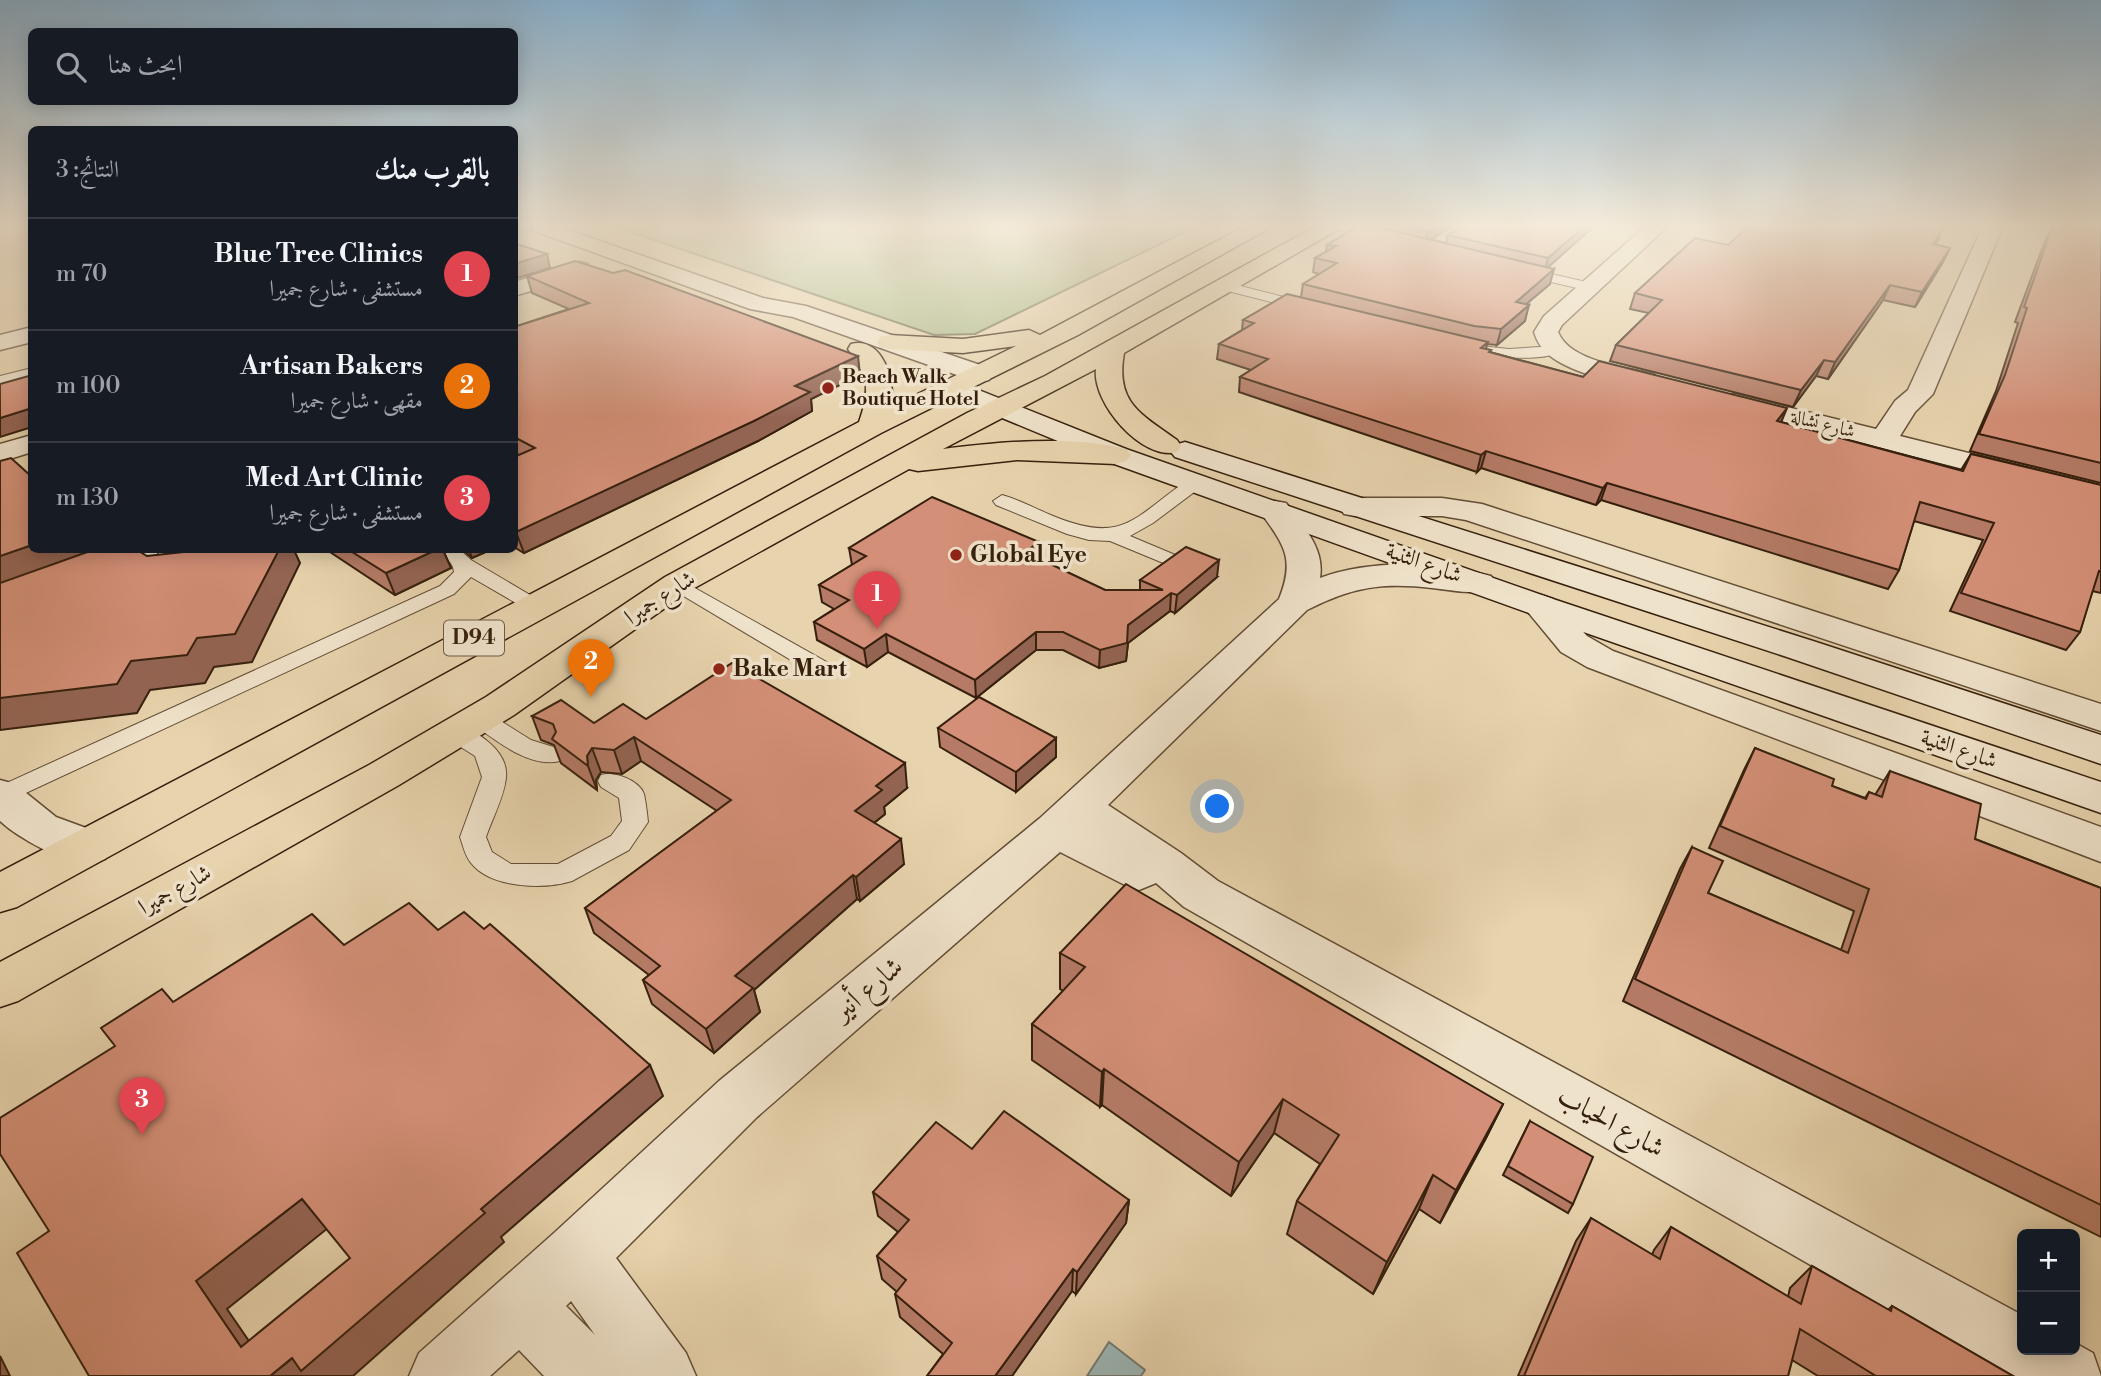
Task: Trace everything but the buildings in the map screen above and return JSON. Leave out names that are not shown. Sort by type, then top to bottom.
[{"type":"main road","name":"D94","points":[[0,894],[871,427],[1069,330],[1142,290]]},
{"type":"main road","name":"شارع جميرا","points":[[0,986],[349,796],[468,725],[677,584],[1217,290]]},
{"type":"main road","points":[[889,342],[946,347],[979,345],[1069,330]]},
{"type":"main road","points":[[860,349],[874,366],[880,379],[880,400],[871,427]]},
{"type":"main road","points":[[1112,349],[1108,378],[1113,398],[1134,421],[1167,446]]},
{"type":"main road","points":[[892,467],[967,454],[1018,449],[1116,455]]},
{"type":"street","name":"شارع الثنية","points":[[720,290],[758,304],[798,311],[889,342],[965,381]]},
{"type":"street","points":[[1587,290],[1548,327],[1547,339],[1555,350],[1608,371],[1674,387]]},
{"type":"street","points":[[1884,439],[1905,407],[1920,394],[1965,290]]},
{"type":"street","name":"شارع الثنية","points":[[758,304],[771,315],[860,349],[965,381],[1015,401],[1167,446],[1800,649],[2101,750]]},
{"type":"street","points":[[0,343],[28,335]]},
{"type":"street","points":[[1917,448],[1923,406],[1920,394]]},
{"type":"street","name":"شارع تشالة","points":[[1713,397],[2101,495]]},
{"type":"street","name":"شارع الثنية","points":[[1015,401],[1116,455],[1541,606],[2101,798]]},
{"type":"street","points":[[0,453],[28,444]]},
{"type":"street","points":[[1354,507],[1442,507],[1471,511],[2101,718]]},
{"type":"street","name":"شارع أنير","points":[[1275,510],[1295,537],[1305,558],[1305,580],[1295,603]]},
{"type":"street","points":[[0,606],[135,553]]},
{"type":"street","name":"شارع أنير","points":[[442,1376],[576,1255],[738,1099],[1068,819],[1295,603],[1337,582],[1372,575],[1479,583]]},
{"type":"street","points":[[1541,606],[1574,644],[1600,659],[2101,845]]},
{"type":"street","points":[[0,796],[32,826],[58,838],[89,847]]},
{"type":"street","name":"شارع الحياب","points":[[1068,819],[1149,877],[1201,894],[2017,1347]]},
{"type":"street","points":[[576,1255],[663,1376]]},
{"type":"street","points":[[519,1305],[590,1376]]},
{"type":"street","name":"شارع الحياب","points":[[2031,1355],[2070,1376]]},
{"type":"lane","points":[[1241,290],[1321,311]]},
{"type":"lane","points":[[1451,346],[1509,353],[1555,350]]},
{"type":"lane","points":[[0,381],[28,373]]},
{"type":"lane","points":[[1112,535],[1131,528],[1195,482]]},
{"type":"lane","points":[[1002,501],[1088,534],[1112,535],[1173,561]]},
{"type":"lane","points":[[451,553],[464,564],[535,606]]},
{"type":"lane","points":[[0,796],[440,593],[458,581],[464,572],[464,564]]},
{"type":"lane","points":[[677,584],[824,670]]},
{"type":"lane","points":[[468,725],[531,751],[551,755]]},
{"type":"lane","points":[[468,725],[491,761],[494,776],[473,837],[481,858],[506,874],[562,874],[620,843],[635,822],[631,793],[610,781]]},
{"type":"green space","points":[[802,290],[1065,290],[975,334],[934,335]]},
{"type":"water","points":[[1109,1342],[1145,1370],[1141,1376],[1087,1376]]},
{"type":"place","name":"Beach Walk Boutique Hotel","points":[[828,388]]},
{"type":"place","name":"Global Eye","points":[[956,555]]},
{"type":"place","name":"Blue Tree Clinics","points":[[877,629]]},
{"type":"place","name":"Bake Mart","points":[[719,669]]},
{"type":"place","name":"Artisan Bakers","points":[[591,697]]},
{"type":"place","name":"Med Art Clinic","points":[[142,1135]]}]
